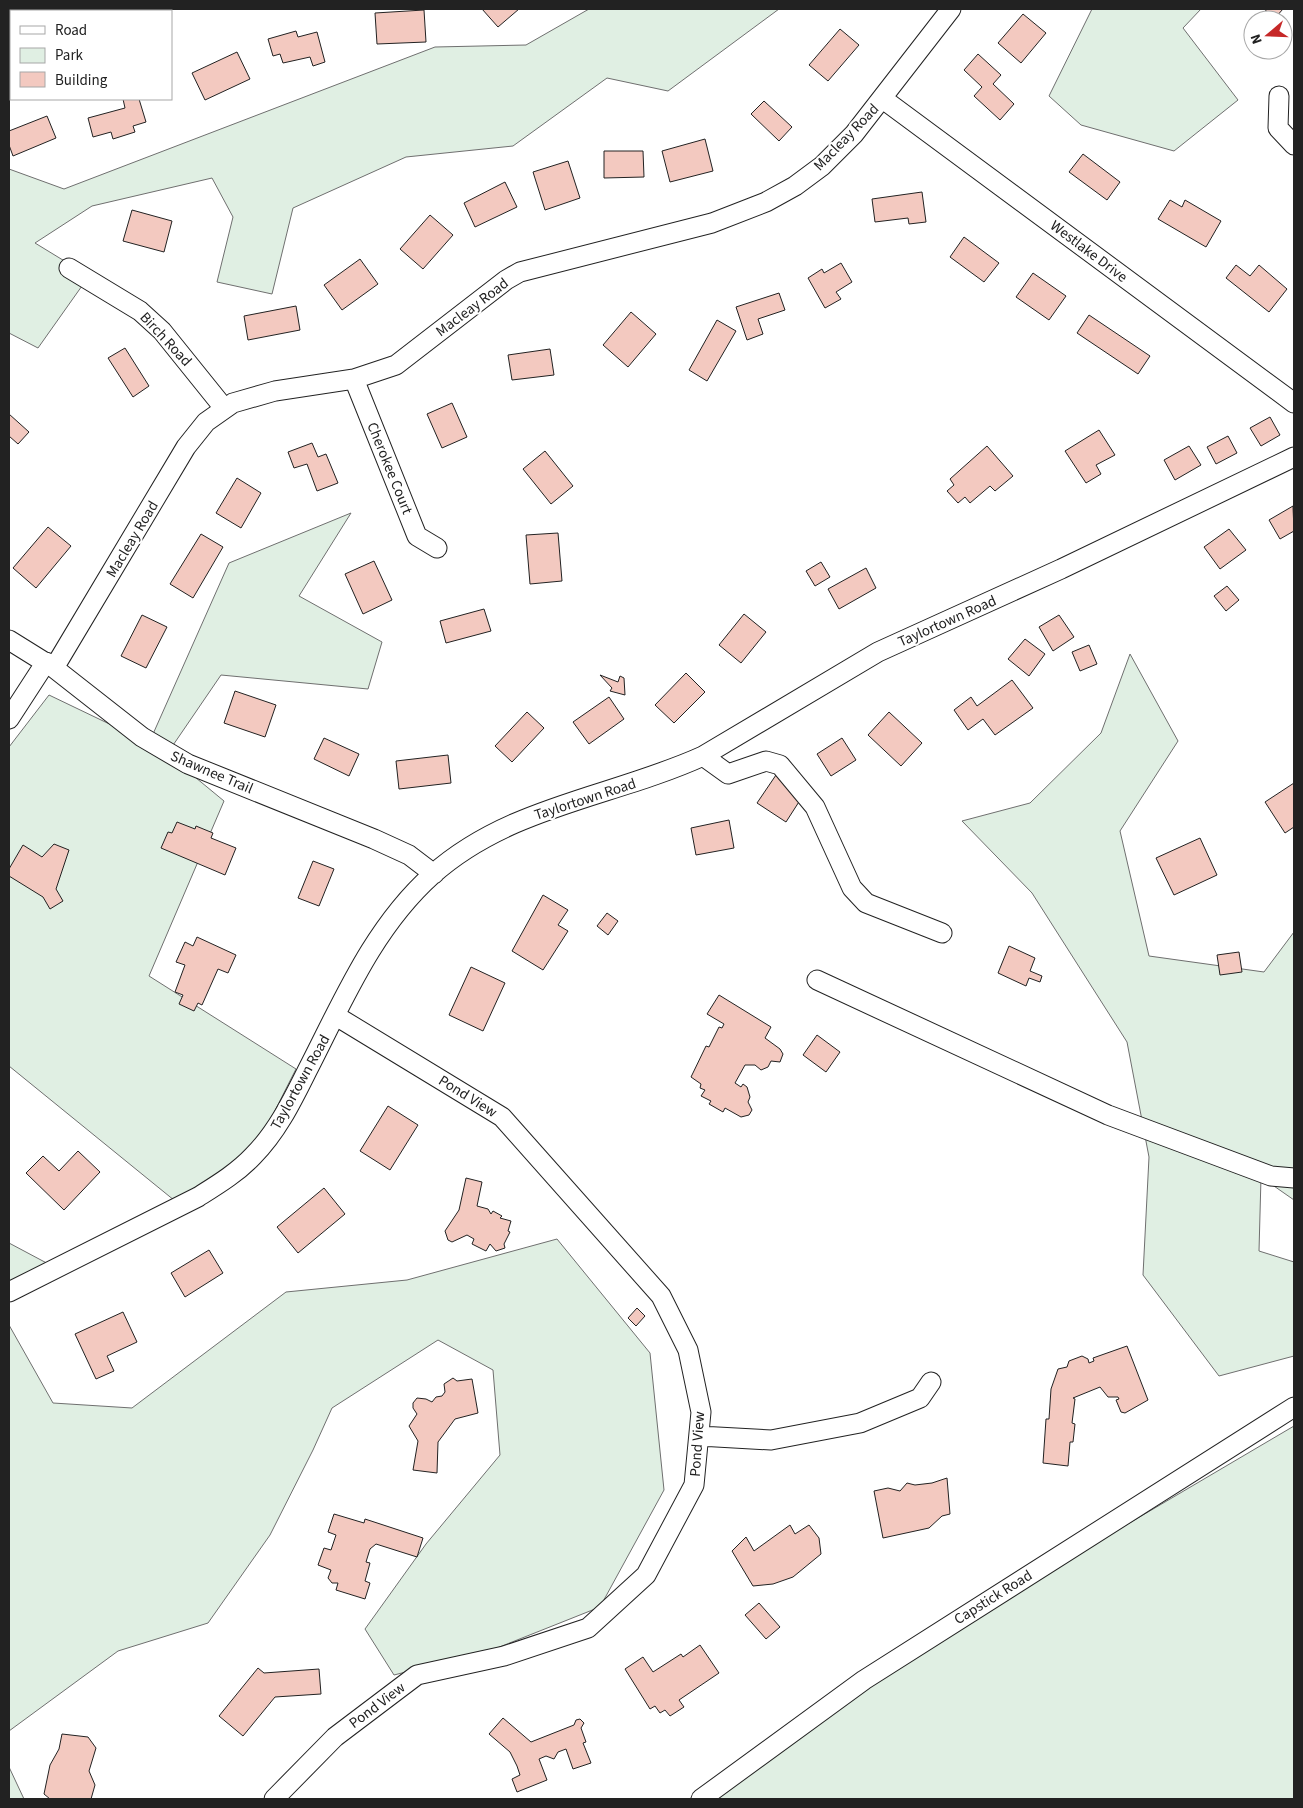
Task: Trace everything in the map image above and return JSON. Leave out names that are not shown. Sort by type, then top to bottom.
[{"type":"street","name":"Macleay Road","points":[[9,719],[50,665],[186,448],[206,422],[224,408],[243,400],[275,391],[354,379],[396,365],[506,280],[533,267],[690,230],[766,202],[795,186],[822,166],[854,134],[951,9]]},
{"type":"street","points":[[1279,96],[1278,128],[1294,145]]},
{"type":"street","name":"Westlake Drive","points":[[883,99],[1294,404]]},
{"type":"street","name":"Birch Road","points":[[69,268],[140,311],[162,331],[224,408]]},
{"type":"street","name":"Cherokee Court","points":[[354,379],[417,536],[437,548]]},
{"type":"street","name":"Taylortown Road","points":[[9,1292],[198,1197],[227,1179],[252,1157],[286,1112],[354,978],[385,928],[407,901],[434,874],[478,841],[508,825],[582,798],[675,769],[704,756],[878,652],[1061,569],[1294,457]]},
{"type":"street","name":"Shawnee Trail","points":[[9,640],[50,665],[163,751],[188,764],[374,838],[409,856],[434,874]]},
{"type":"street","points":[[704,756],[728,774],[766,761],[780,765],[816,807],[852,888],[866,902],[942,933]]},
{"type":"street","points":[[817,980],[1108,1115],[1271,1176],[1294,1178]]},
{"type":"street","name":"Pond View","points":[[274,1799],[335,1737],[416,1675],[504,1656],[588,1628],[646,1575],[694,1485],[701,1412],[688,1350],[661,1296],[502,1117],[336,1016]]},
{"type":"street","points":[[698,1436],[771,1440],[860,1423],[920,1398],[931,1382]]},
{"type":"street","name":"Capstick Road","points":[[701,1799],[864,1680],[1294,1408]]},
{"type":"green space","points":[[589,9],[779,9],[668,91],[607,78],[513,146],[406,157],[293,208],[272,294],[217,282],[233,217],[212,178],[92,206],[35,243],[89,276],[38,348],[9,333],[9,169],[64,189],[435,47],[526,45]]},
{"type":"green space","points":[[1092,9],[1201,9],[1183,28],[1238,100],[1174,151],[1081,125],[1049,96]]},
{"type":"green space","points":[[351,513],[299,596],[382,642],[368,689],[221,675],[167,754],[224,801],[149,976],[296,1069],[255,1150],[180,1205],[9,1066],[9,747],[49,695],[149,743],[229,563]]},
{"type":"green space","points":[[1130,654],[1178,741],[1120,831],[1149,956],[1264,972],[1294,932],[1294,1200],[1261,1177],[1259,1251],[1294,1262],[1294,1356],[1219,1376],[1143,1275],[1149,1157],[1127,1042],[1032,893],[962,821],[1030,803],[1101,733]]},
{"type":"green space","points":[[557,1239],[650,1353],[664,1490],[600,1607],[492,1650],[394,1675],[365,1629],[426,1544],[500,1455],[493,1370],[438,1340],[332,1408],[270,1535],[208,1623],[118,1651],[9,1731],[9,1325],[53,1403],[132,1408],[286,1292],[407,1280]]},
{"type":"green space","points":[[9,1243],[56,1268],[9,1291]]},
{"type":"green space","points":[[1294,1426],[1294,1799],[704,1799],[890,1664]]},
{"type":"green space","points":[[9,1767],[24,1799],[9,1799]]},
{"type":"building","points":[[482,9],[519,9],[498,27]]},
{"type":"building","points":[[1264,9],[1283,9],[1282,10]]},
{"type":"building","points":[[424,10],[426,42],[377,44],[375,13]]},
{"type":"building","points":[[1023,14],[1046,33],[1021,63],[998,43]]},
{"type":"building","points":[[840,29],[859,45],[828,81],[809,65]]},
{"type":"building","points":[[296,31],[298,37],[317,32],[325,62],[313,66],[310,57],[283,63],[280,54],[273,56],[268,39]]},
{"type":"building","points":[[237,52],[250,79],[205,100],[192,73]]},
{"type":"building","points":[[978,54],[1001,75],[993,84],[1014,104],[1000,120],[974,96],[982,87],[964,70]]},
{"type":"building","points":[[123,100],[139,100],[146,122],[133,126],[135,132],[113,139],[111,132],[93,137],[88,118],[125,108]]},
{"type":"building","points":[[764,101],[792,127],[779,141],[751,114]]},
{"type":"building","points":[[47,116],[56,138],[13,156],[9,145],[9,131]]},
{"type":"building","points":[[705,139],[713,171],[670,182],[662,151]]},
{"type":"building","points":[[604,151],[643,151],[644,177],[604,178]]},
{"type":"building","points":[[1083,154],[1120,182],[1107,200],[1069,172]]},
{"type":"building","points":[[568,161],[580,198],[545,210],[533,172]]},
{"type":"building","points":[[505,182],[517,207],[475,227],[464,203]]},
{"type":"building","points":[[922,192],[926,222],[909,224],[908,218],[875,222],[872,199]]},
{"type":"building","points":[[1170,200],[1182,207],[1185,200],[1221,221],[1206,247],[1158,219]]},
{"type":"building","points":[[132,210],[172,221],[164,252],[123,241]]},
{"type":"building","points":[[430,215],[453,235],[423,269],[400,249]]},
{"type":"building","points":[[964,237],[999,263],[984,282],[950,257]]},
{"type":"building","points":[[360,259],[378,284],[342,310],[324,285]]},
{"type":"building","points":[[841,263],[852,282],[836,292],[841,299],[825,308],[808,278],[822,269],[824,273]]},
{"type":"building","points":[[1236,265],[1250,276],[1259,265],[1287,289],[1269,312],[1226,278]]},
{"type":"building","points":[[1033,273],[1066,296],[1049,320],[1016,297]]},
{"type":"building","points":[[779,293],[785,310],[758,319],[763,334],[747,340],[736,307]]},
{"type":"building","points":[[296,306],[300,330],[248,340],[244,316]]},
{"type":"building","points":[[631,312],[656,334],[628,367],[603,345]]},
{"type":"building","points":[[1089,315],[1150,356],[1138,374],[1077,333]]},
{"type":"building","points":[[717,320],[736,331],[707,381],[689,370]]},
{"type":"building","points":[[125,348],[149,386],[133,397],[108,358]]},
{"type":"building","points":[[550,349],[554,375],[512,380],[508,355]]},
{"type":"building","points":[[452,403],[467,437],[442,448],[427,414]]},
{"type":"building","points":[[9,414],[29,432],[18,444],[9,436]]},
{"type":"building","points":[[1270,417],[1280,435],[1261,446],[1250,428]]},
{"type":"building","points":[[1099,430],[1115,455],[1096,465],[1101,474],[1086,483],[1065,451]]},
{"type":"building","points":[[1228,436],[1237,453],[1216,464],[1207,447]]},
{"type":"building","points":[[312,443],[318,457],[326,454],[338,483],[317,491],[307,464],[294,468],[288,452]]},
{"type":"building","points":[[987,446],[1013,476],[995,491],[990,486],[970,503],[965,497],[958,503],[947,491],[954,485],[950,479]]},
{"type":"building","points":[[1189,446],[1201,465],[1175,480],[1164,460]]},
{"type":"building","points":[[545,451],[573,486],[551,504],[523,469]]},
{"type":"building","points":[[237,478],[261,493],[241,528],[216,513]]},
{"type":"building","points":[[1293,506],[1294,531],[1280,539],[1269,520]]},
{"type":"building","points":[[48,527],[71,546],[36,588],[13,568]]},
{"type":"building","points":[[1229,529],[1246,550],[1220,569],[1204,547]]},
{"type":"building","points":[[558,533],[562,581],[530,584],[526,535]]},
{"type":"building","points":[[201,534],[223,547],[193,598],[170,584]]},
{"type":"building","points":[[374,561],[392,600],[363,614],[345,574]]},
{"type":"building","points":[[821,562],[830,577],[815,586],[806,571]]},
{"type":"building","points":[[866,568],[876,588],[839,609],[828,589]]},
{"type":"building","points":[[1227,586],[1239,600],[1226,611],[1214,596]]},
{"type":"building","points":[[484,609],[491,631],[446,643],[440,621]]},
{"type":"building","points":[[744,614],[766,632],[741,663],[719,645]]},
{"type":"building","points":[[142,615],[167,627],[146,668],[121,656]]},
{"type":"building","points":[[1059,615],[1074,637],[1053,651],[1039,627]]},
{"type":"building","points":[[1025,639],[1045,654],[1029,676],[1008,659]]},
{"type":"building","points":[[1089,645],[1097,664],[1080,671],[1072,652]]},
{"type":"building","points":[[686,673],[705,692],[674,723],[655,705]]},
{"type":"building","points":[[600,675],[618,682],[620,676],[624,678],[625,695],[610,691],[612,688]]},
{"type":"building","points":[[1012,680],[1033,708],[995,735],[983,719],[968,730],[954,710],[971,697],[977,706]]},
{"type":"building","points":[[235,691],[276,705],[265,737],[224,723]]},
{"type":"building","points":[[609,697],[624,719],[589,744],[573,722]]},
{"type":"building","points":[[527,712],[544,728],[512,762],[495,746]]},
{"type":"building","points":[[889,712],[922,743],[901,766],[868,735]]},
{"type":"building","points":[[324,738],[359,754],[349,776],[314,759]]},
{"type":"building","points":[[842,738],[856,760],[831,776],[817,754]]},
{"type":"building","points":[[448,755],[451,783],[399,789],[396,761]]},
{"type":"building","points":[[776,775],[804,794],[786,822],[757,803]]},
{"type":"building","points":[[1294,783],[1294,827],[1285,833],[1265,802]]},
{"type":"building","points":[[729,820],[734,848],[696,855],[691,828]]},
{"type":"building","points":[[177,822],[195,829],[196,826],[213,833],[211,838],[236,848],[225,875],[161,848],[168,832],[172,833]]},
{"type":"building","points":[[1200,838],[1217,875],[1174,895],[1156,858]]},
{"type":"building","points":[[54,844],[69,850],[56,889],[63,901],[50,909],[43,897],[9,876],[9,869],[23,845],[42,857]]},
{"type":"building","points":[[313,861],[334,869],[319,906],[298,898]]},
{"type":"building","points":[[543,895],[568,910],[558,925],[568,931],[543,970],[512,951]]},
{"type":"building","points":[[607,913],[618,921],[608,935],[597,926]]},
{"type":"building","points":[[197,937],[236,955],[228,973],[218,969],[202,1005],[198,1003],[194,1011],[179,1004],[183,995],[175,992],[185,965],[176,962],[185,942],[193,946]]},
{"type":"building","points":[[1009,946],[1035,958],[1030,971],[1042,976],[1040,982],[1029,978],[1026,986],[998,973]]},
{"type":"building","points":[[1239,952],[1242,972],[1220,975],[1217,955]]},
{"type":"building","points":[[471,967],[505,983],[483,1031],[449,1015]]},
{"type":"building","points":[[719,995],[771,1027],[765,1038],[780,1049],[783,1054],[780,1062],[771,1061],[768,1067],[761,1070],[755,1065],[745,1065],[735,1083],[741,1087],[743,1084],[747,1087],[750,1097],[748,1102],[752,1110],[749,1115],[741,1117],[725,1108],[723,1112],[709,1104],[711,1101],[701,1096],[705,1090],[700,1088],[701,1084],[691,1077],[706,1046],[709,1047],[719,1027],[722,1028],[724,1024],[707,1014]]},
{"type":"building","points":[[817,1035],[840,1052],[826,1072],[803,1055]]},
{"type":"building","points":[[388,1106],[418,1125],[390,1170],[360,1151]]},
{"type":"building","points":[[78,1151],[100,1172],[64,1210],[26,1173],[43,1156],[59,1171]]},
{"type":"building","points":[[466,1178],[482,1182],[477,1206],[488,1209],[491,1214],[493,1211],[502,1216],[500,1218],[511,1221],[508,1231],[510,1232],[504,1244],[505,1248],[496,1251],[490,1244],[486,1251],[472,1244],[474,1239],[467,1235],[452,1242],[448,1240],[445,1231],[459,1210]]},
{"type":"building","points":[[324,1188],[345,1214],[298,1253],[277,1227]]},
{"type":"building","points":[[209,1250],[223,1273],[185,1297],[171,1273]]},
{"type":"building","points":[[637,1308],[645,1316],[636,1326],[628,1318]]},
{"type":"building","points":[[123,1312],[137,1342],[107,1356],[114,1371],[96,1379],[75,1334]]},
{"type":"building","points":[[1127,1346],[1148,1400],[1125,1413],[1121,1412],[1116,1400],[1119,1399],[1118,1397],[1108,1397],[1100,1387],[1073,1398],[1075,1399],[1072,1423],[1075,1424],[1073,1442],[1070,1442],[1068,1466],[1043,1463],[1046,1419],[1049,1419],[1051,1389],[1058,1369],[1067,1367],[1069,1361],[1082,1356],[1088,1359],[1089,1363],[1094,1361],[1093,1358]]},
{"type":"building","points":[[453,1378],[457,1381],[472,1379],[478,1413],[455,1419],[438,1442],[437,1473],[413,1470],[418,1441],[409,1426],[417,1414],[413,1408],[413,1403],[417,1398],[432,1402],[436,1397],[442,1396],[445,1392],[444,1384]]},
{"type":"building","points":[[947,1478],[950,1514],[942,1516],[929,1528],[883,1538],[874,1491],[888,1488],[900,1491],[907,1483],[915,1485],[932,1483]]},
{"type":"building","points":[[334,1514],[364,1523],[365,1519],[423,1538],[417,1557],[376,1544],[370,1549],[366,1562],[370,1563],[365,1581],[370,1583],[365,1599],[336,1590],[338,1583],[332,1583],[328,1578],[331,1570],[318,1565],[324,1548],[331,1550],[336,1535],[328,1532]]},
{"type":"building","points":[[790,1525],[795,1534],[809,1525],[819,1538],[821,1554],[793,1577],[773,1584],[753,1586],[732,1551],[746,1537],[754,1551]]},
{"type":"building","points":[[759,1603],[780,1627],[766,1639],[745,1615]]},
{"type":"building","points":[[700,1645],[719,1673],[679,1700],[684,1707],[670,1716],[665,1710],[660,1713],[655,1706],[650,1709],[625,1669],[643,1657],[653,1672],[681,1654],[683,1657]]},
{"type":"building","points":[[258,1668],[264,1673],[319,1669],[321,1694],[275,1697],[243,1736],[219,1716]]},
{"type":"building","points":[[503,1718],[531,1742],[574,1725],[576,1720],[580,1719],[584,1723],[581,1728],[586,1742],[583,1743],[591,1763],[573,1769],[566,1749],[558,1752],[554,1759],[546,1756],[539,1759],[547,1780],[517,1792],[512,1779],[520,1775],[517,1766],[510,1752],[489,1734]]},
{"type":"building","points":[[62,1734],[88,1737],[96,1748],[89,1771],[95,1785],[91,1799],[50,1799],[44,1794],[50,1765],[59,1749]]}]
